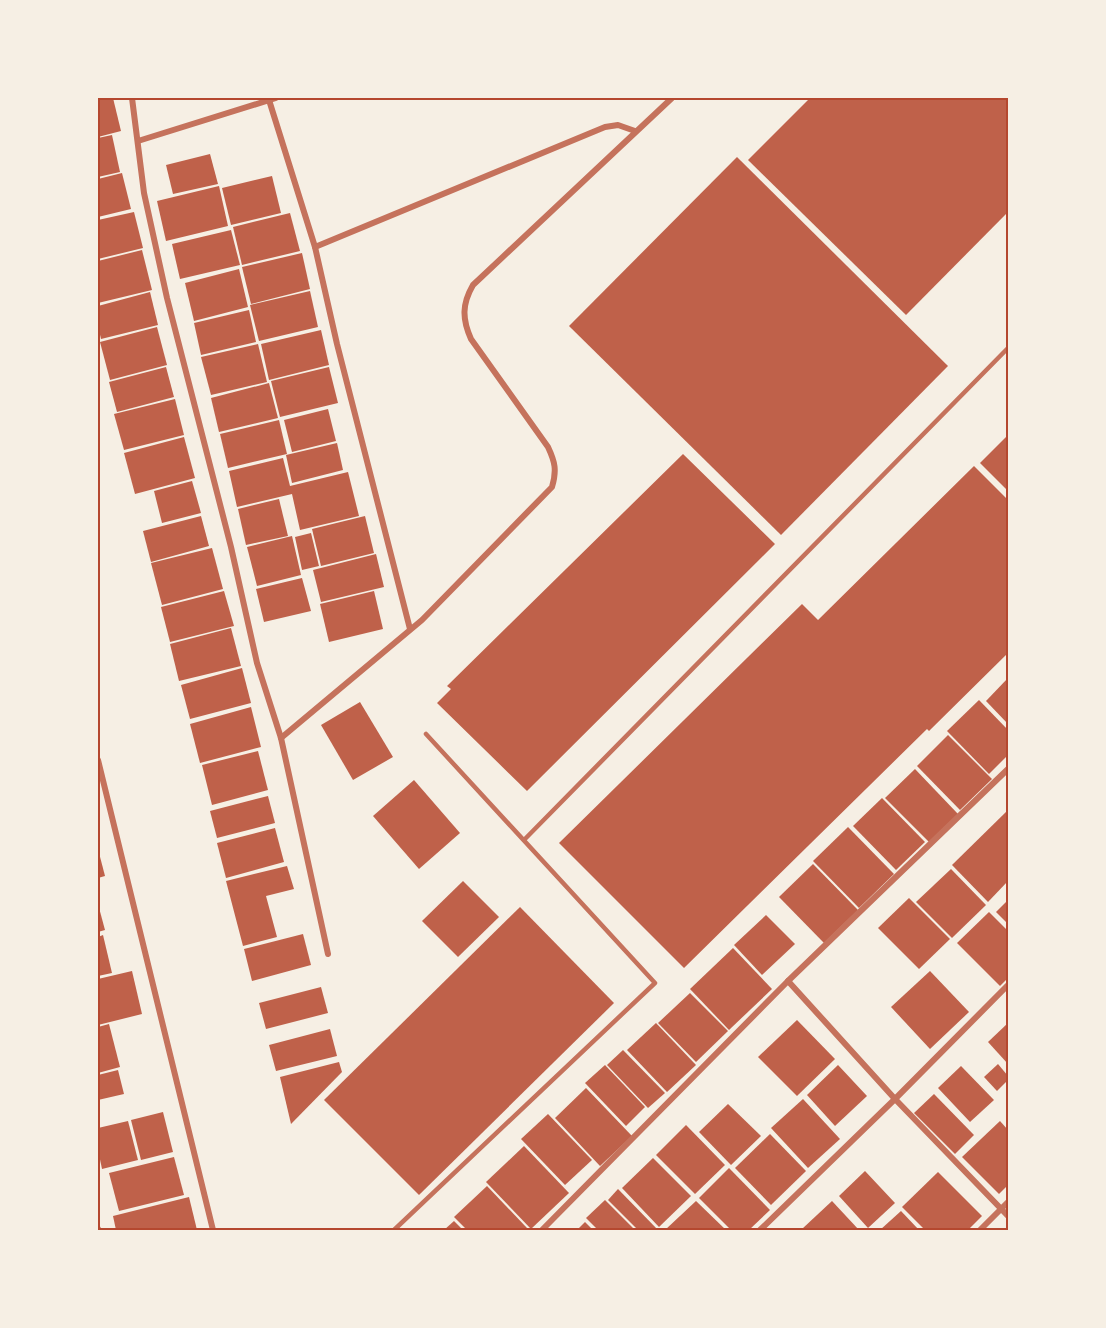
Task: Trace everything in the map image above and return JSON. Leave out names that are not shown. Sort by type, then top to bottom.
[{"type":"street","points":[[132,98],[144,193],[167,298],[231,547],[257,663],[281,738],[328,954]]},
{"type":"street","points":[[138,141],[276,98]]},
{"type":"street","points":[[281,738],[422,620],[552,487],[555,462],[548,447],[471,339],[465,327],[463,313],[466,297],[473,285],[672,98]]},
{"type":"street","points":[[269,100],[315,247],[410,629]]},
{"type":"street","points":[[315,247],[605,127],[618,124],[635,131]]},
{"type":"street","points":[[98,760],[213,1230]]},
{"type":"street","points":[[542,1230],[788,981],[1008,769]]},
{"type":"street","points":[[788,981],[895,1099],[1008,1216]]},
{"type":"street","points":[[760,1230],[1008,985]]},
{"type":"street","points":[[980,1230],[1008,1202]]},
{"type":"lane","points":[[524,840],[1008,348]]},
{"type":"lane","points":[[394,1230],[655,983],[426,734]]},
{"type":"building","points":[[113,98],[121,131],[98,137],[98,100]]},
{"type":"building","points":[[810,98],[1008,98],[1008,212],[906,315],[748,160]]},
{"type":"building","points":[[112,135],[120,172],[98,177],[98,138]]},
{"type":"building","points":[[210,154],[218,184],[173,194],[166,165]]},
{"type":"building","points":[[737,157],[948,366],[781,535],[569,326]]},
{"type":"building","points":[[122,173],[131,209],[98,217],[98,179]]},
{"type":"building","points":[[272,176],[281,213],[231,225],[222,188]]},
{"type":"building","points":[[219,186],[228,226],[166,241],[157,201]]},
{"type":"building","points":[[134,212],[143,248],[98,259],[98,220]]},
{"type":"building","points":[[290,213],[300,251],[242,265],[233,227]]},
{"type":"building","points":[[231,230],[240,265],[180,279],[172,244]]},
{"type":"building","points":[[142,250],[152,290],[98,303],[98,261]]},
{"type":"building","points":[[302,253],[310,289],[251,304],[242,267]]},
{"type":"building","points":[[239,269],[248,307],[194,321],[185,283]]},
{"type":"building","points":[[310,291],[318,327],[259,341],[250,305]]},
{"type":"building","points":[[150,292],[158,325],[101,339],[98,326],[98,306]]},
{"type":"building","points":[[249,310],[256,342],[201,355],[194,323]]},
{"type":"building","points":[[157,327],[167,365],[110,380],[100,342]]},
{"type":"building","points":[[321,330],[329,365],[269,380],[261,344]]},
{"type":"building","points":[[258,344],[267,382],[211,395],[201,357]]},
{"type":"building","points":[[166,367],[174,397],[117,412],[109,382]]},
{"type":"building","points":[[329,367],[338,403],[280,417],[271,381]]},
{"type":"building","points":[[269,383],[278,418],[219,432],[211,398]]},
{"type":"building","points":[[175,399],[184,435],[124,450],[114,414]]},
{"type":"building","points":[[328,409],[336,441],[292,452],[284,420]]},
{"type":"building","points":[[279,420],[287,454],[228,468],[220,434]]},
{"type":"building","points":[[1008,435],[1008,491],[980,463]]},
{"type":"building","points":[[184,437],[195,478],[135,494],[124,453]]},
{"type":"building","points":[[337,443],[343,470],[292,483],[286,455]]},
{"type":"building","points":[[683,454],[775,544],[527,791],[437,703],[451,689],[447,686]]},
{"type":"building","points":[[283,458],[290,486],[348,472],[359,516],[300,530],[292,494],[237,507],[229,471]]},
{"type":"building","points":[[974,466],[1008,500],[1008,653],[929,731],[927,729],[684,968],[559,843],[802,604],[818,620]]},
{"type":"building","points":[[192,481],[201,513],[162,523],[154,491]]},
{"type":"building","points":[[279,499],[288,536],[246,545],[238,509]]},
{"type":"building","points":[[201,516],[209,546],[151,562],[143,531]]},
{"type":"building","points":[[365,516],[374,553],[321,566],[312,529]]},
{"type":"building","points":[[311,533],[319,566],[302,570],[295,537]]},
{"type":"building","points":[[292,536],[301,575],[257,586],[247,547]]},
{"type":"building","points":[[212,548],[223,589],[162,605],[151,563]]},
{"type":"building","points":[[376,554],[384,587],[321,602],[313,570]]},
{"type":"building","points":[[302,578],[311,611],[264,622],[256,589]]},
{"type":"building","points":[[224,591],[234,626],[170,642],[161,607]]},
{"type":"building","points":[[374,591],[383,629],[329,642],[320,604]]},
{"type":"building","points":[[231,628],[241,666],[179,681],[170,644]]},
{"type":"building","points":[[242,668],[251,703],[190,719],[181,685]]},
{"type":"building","points":[[1008,678],[1008,724],[986,701]]},
{"type":"building","points":[[979,700],[1008,730],[1008,755],[989,774],[947,731]]},
{"type":"building","points":[[360,702],[393,757],[353,780],[321,725]]},
{"type":"building","points":[[251,707],[261,747],[200,763],[190,724]]},
{"type":"building","points":[[948,735],[992,779],[960,810],[917,766]]},
{"type":"building","points":[[258,751],[268,790],[212,805],[202,765]]},
{"type":"building","points":[[915,769],[958,814],[929,842],[885,798]]},
{"type":"building","points":[[414,780],[460,833],[419,869],[373,816]]},
{"type":"building","points":[[268,796],[275,823],[217,838],[210,811]]},
{"type":"building","points":[[882,798],[925,842],[896,870],[853,826]]},
{"type":"building","points":[[1008,810],[1008,881],[988,902],[952,865]]},
{"type":"building","points":[[848,827],[894,874],[859,908],[813,861]]},
{"type":"building","points":[[275,828],[284,862],[226,878],[217,843]]},
{"type":"building","points":[[98,849],[105,876],[98,878]]},
{"type":"building","points":[[813,864],[858,910],[824,943],[779,897]]},
{"type":"building","points":[[287,866],[294,889],[266,896],[277,937],[243,946],[226,881]]},
{"type":"building","points":[[951,869],[986,905],[952,938],[916,902]]},
{"type":"building","points":[[463,881],[499,917],[458,957],[422,921]]},
{"type":"building","points":[[909,898],[950,939],[919,969],[878,928]]},
{"type":"building","points":[[1008,900],[1008,924],[996,912]]},
{"type":"building","points":[[98,904],[105,930],[98,932]]},
{"type":"building","points":[[520,907],[614,1003],[419,1195],[324,1100]]},
{"type":"building","points":[[989,912],[1008,931],[1008,978],[1000,986],[957,943]]},
{"type":"building","points":[[766,915],[795,944],[762,975],[734,945]]},
{"type":"building","points":[[303,934],[311,965],[252,981],[244,949]]},
{"type":"building","points":[[103,935],[112,973],[98,976],[98,937]]},
{"type":"building","points":[[733,948],[772,989],[729,1030],[690,989]]},
{"type":"building","points":[[132,971],[142,1014],[98,1025],[98,979]]},
{"type":"building","points":[[930,971],[969,1012],[930,1049],[891,1007]]},
{"type":"building","points":[[321,987],[328,1013],[266,1029],[259,1003]]},
{"type":"building","points":[[690,993],[728,1031],[696,1062],[658,1023]]},
{"type":"building","points":[[797,1020],[835,1059],[797,1096],[758,1057]]},
{"type":"building","points":[[656,1023],[696,1065],[667,1092],[627,1050]]},
{"type":"building","points":[[1008,1023],[1008,1064],[988,1042]]},
{"type":"building","points":[[109,1024],[120,1067],[98,1073],[98,1027]]},
{"type":"building","points":[[330,1029],[337,1056],[276,1071],[269,1045]]},
{"type":"building","points":[[623,1050],[665,1093],[648,1108],[607,1065]]},
{"type":"building","points":[[339,1062],[342,1072],[291,1124],[280,1077]]},
{"type":"building","points":[[998,1064],[1008,1076],[1008,1080],[997,1091],[984,1077]]},
{"type":"building","points":[[605,1065],[645,1107],[626,1126],[585,1083]]},
{"type":"building","points":[[838,1065],[867,1096],[835,1126],[807,1095]]},
{"type":"building","points":[[961,1066],[994,1100],[970,1122],[938,1088]]},
{"type":"building","points":[[118,1070],[124,1094],[98,1100],[98,1075]]},
{"type":"building","points":[[586,1088],[632,1136],[600,1166],[555,1118]]},
{"type":"building","points":[[934,1094],[974,1135],[955,1154],[914,1113]]},
{"type":"building","points":[[803,1099],[840,1139],[808,1168],[771,1128]]},
{"type":"building","points":[[728,1104],[761,1136],[731,1165],[699,1132]]},
{"type":"building","points":[[163,1112],[173,1152],[141,1160],[131,1120]]},
{"type":"building","points":[[548,1114],[592,1160],[565,1185],[521,1139]]},
{"type":"building","points":[[128,1121],[138,1160],[102,1169],[98,1150],[98,1128]]},
{"type":"building","points":[[1000,1121],[1008,1130],[1008,1185],[999,1194],[962,1157]]},
{"type":"building","points":[[686,1125],[725,1165],[695,1194],[656,1155]]},
{"type":"building","points":[[770,1134],[806,1171],[771,1205],[735,1168]]},
{"type":"building","points":[[524,1146],[569,1193],[531,1229],[486,1182]]},
{"type":"building","points":[[174,1157],[184,1195],[119,1211],[109,1173]]},
{"type":"building","points":[[653,1158],[691,1196],[659,1227],[622,1188]]},
{"type":"building","points":[[729,1168],[770,1210],[749,1230],[731,1230],[699,1198]]},
{"type":"building","points":[[865,1171],[895,1203],[868,1228],[839,1196]]},
{"type":"building","points":[[938,1172],[982,1216],[968,1230],[925,1230],[902,1207]]},
{"type":"building","points":[[487,1186],[527,1228],[524,1230],[467,1230],[454,1217]]},
{"type":"building","points":[[618,1189],[658,1230],[638,1230],[608,1200]]},
{"type":"building","points":[[189,1197],[197,1230],[116,1230],[113,1216]]},
{"type":"building","points":[[605,1200],[635,1230],[598,1230],[586,1218]]},
{"type":"building","points":[[696,1201],[726,1230],[665,1230]]},
{"type":"building","points":[[832,1201],[859,1230],[802,1229]]},
{"type":"building","points":[[901,1211],[919,1230],[880,1230]]},
{"type":"building","points":[[454,1221],[463,1230],[444,1230]]},
{"type":"building","points":[[585,1222],[593,1230],[577,1230]]}]
